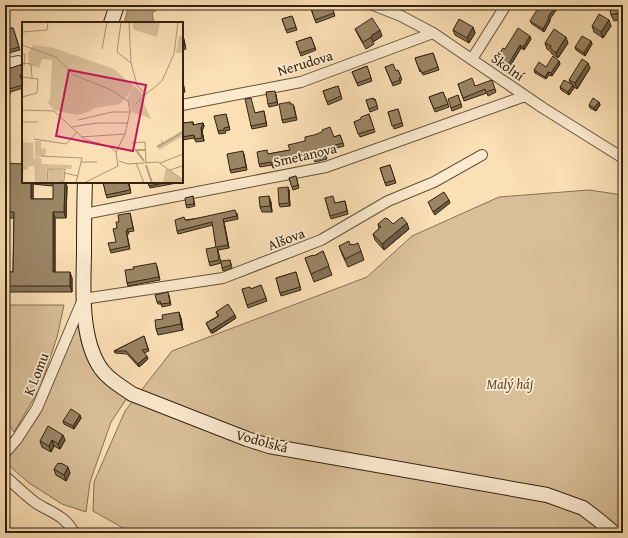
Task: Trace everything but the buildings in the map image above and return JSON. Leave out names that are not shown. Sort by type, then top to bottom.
[{"type":"street","points":[[112,22],[117,5]]},
{"type":"street","name":"Školní","points":[[373,5],[401,16],[433,33],[525,96],[623,158]]},
{"type":"street","points":[[472,59],[506,5]]},
{"type":"street","name":"Nerudova","points":[[183,105],[301,82],[433,33]]},
{"type":"street","points":[[5,64],[18,61]]},
{"type":"street","name":"Smetanova","points":[[84,214],[326,167],[525,96]]},
{"type":"street","name":"Alšova","points":[[83,299],[223,278],[321,240],[388,201],[434,182],[482,155]]},
{"type":"street","name":"Vodolská","points":[[85,183],[83,299],[90,343],[95,359],[103,371],[116,383],[132,394],[247,439],[269,446],[547,495],[583,508],[614,533]]},
{"type":"street","name":"K Lomu","points":[[5,453],[17,439],[37,408],[65,338],[83,299]]},
{"type":"street","points":[[5,476],[36,502],[60,516],[71,527],[74,533]]},
{"type":"green space","name":"Malý háj","points":[[589,190],[623,195],[623,533],[132,533],[93,511],[94,482],[125,411],[172,351],[367,277],[412,236],[499,197]]},
{"type":"green space","points":[[5,305],[64,305],[57,337],[40,388],[14,432],[5,419]]},
{"type":"green space","points":[[74,327],[79,328],[81,340],[88,360],[97,373],[107,384],[127,398],[111,422],[90,482],[86,512],[62,504],[29,483],[5,462],[5,459],[38,417]]},
{"type":"shaded area","points":[[129,5],[164,5],[152,13],[154,22],[124,22]]}]
